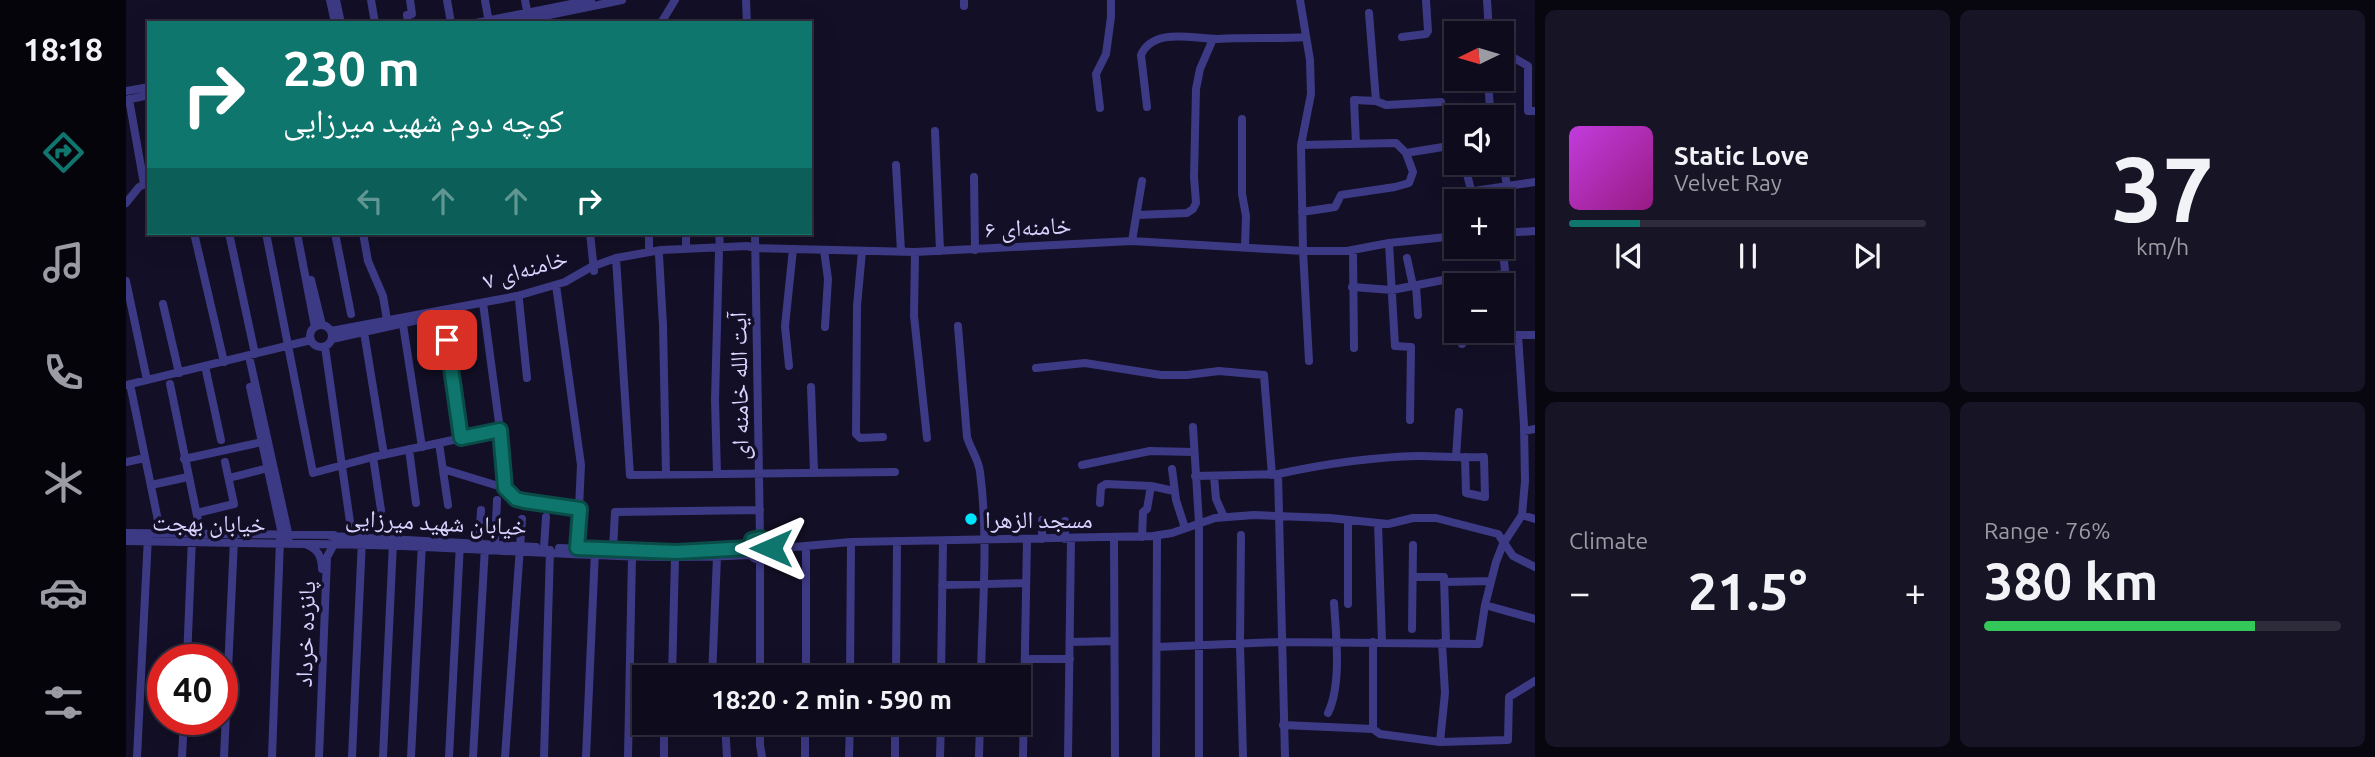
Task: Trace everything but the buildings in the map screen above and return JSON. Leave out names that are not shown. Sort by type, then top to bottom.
[{"type":"street","points":[[330,0],[335,21]]},
{"type":"street","points":[[336,0],[341,21]]},
{"type":"street","points":[[371,0],[375,21]]},
{"type":"street","points":[[408,21],[407,15],[412,13],[410,0]]},
{"type":"street","points":[[447,0],[451,21]]},
{"type":"street","points":[[485,0],[489,21]]},
{"type":"street","points":[[525,0],[528,16]]},
{"type":"street","points":[[515,21],[560,6],[622,0]]},
{"type":"street","points":[[662,21],[675,0]]},
{"type":"street","points":[[746,0],[747,21]]},
{"type":"street","points":[[1100,108],[1096,74],[1106,54],[1111,0]]},
{"type":"street","points":[[1300,0],[1311,94],[1301,145],[1309,361]]},
{"type":"street","points":[[1402,37],[1426,34],[1428,31],[1426,0]]},
{"type":"street","points":[[1487,0],[1488,21]]},
{"type":"street","points":[[1369,13],[1376,101]]},
{"type":"street","points":[[496,21],[528,16]]},
{"type":"street","points":[[1147,107],[1142,51],[1154,41],[1189,35],[1213,39],[1306,37]]},
{"type":"street","points":[[1138,215],[1187,213],[1196,203],[1196,89],[1200,69],[1213,39]]},
{"type":"street","points":[[1514,58],[1528,66],[1528,111],[1535,111]]},
{"type":"street","points":[[127,97],[147,88]]},
{"type":"street","points":[[127,97],[147,95]]},
{"type":"street","points":[[126,203],[139,187],[146,183],[127,97]]},
{"type":"street","points":[[1356,144],[1354,100],[1376,101],[1386,105],[1441,102]]},
{"type":"street","points":[[1242,119],[1245,247]]},
{"type":"street","points":[[935,131],[940,251]]},
{"type":"street","points":[[1301,145],[1396,143],[1406,152],[1413,172],[1409,183],[1341,195],[1335,207],[1302,212]]},
{"type":"street","points":[[1406,152],[1444,149]]},
{"type":"street","points":[[896,165],[901,251]]},
{"type":"street","points":[[1505,175],[1507,186]]},
{"type":"street","points":[[974,177],[975,250]]},
{"type":"street","points":[[1132,241],[1142,181]]},
{"type":"street","points":[[1487,189],[1535,182]]},
{"type":"street","points":[[1514,232],[1535,231]]},
{"type":"street","points":[[194,235],[224,362]]},
{"type":"street","points":[[229,235],[262,442],[284,539]]},
{"type":"street","points":[[266,235],[313,473],[373,457],[500,430]]},
{"type":"street","points":[[299,235],[319,326],[332,335],[323,348],[351,523],[349,536]]},
{"type":"street","points":[[335,235],[351,314]]},
{"type":"street","points":[[363,235],[368,261],[383,296],[387,320]]},
{"type":"street","points":[[590,235],[593,270]]},
{"type":"street","points":[[649,235],[649,252]]},
{"type":"street","points":[[686,235],[686,248]]},
{"type":"street","points":[[717,474],[715,400],[719,235]]},
{"type":"street","name":"آیت الله خامنه ای","points":[[755,235],[760,538]]},
{"type":"street","name":"خامنه‌ای ۶","points":[[755,248],[915,252],[1132,241],[1303,251],[1353,250],[1444,237]]},
{"type":"street","points":[[1389,243],[1395,346],[1411,347],[1410,420]]},
{"type":"street","name":"خامنه‌ای ۷","points":[[332,335],[443,312],[519,300],[617,261],[649,252],[686,248],[755,248]]},
{"type":"street","name":"خامنه‌ای ۷","points":[[617,261],[719,248]]},
{"type":"street","points":[[789,366],[785,326],[793,249]]},
{"type":"street","points":[[824,250],[828,279],[825,327]]},
{"type":"street","points":[[1353,250],[1354,348]]},
{"type":"street","points":[[862,251],[857,306],[856,434],[860,438],[883,437]]},
{"type":"street","points":[[915,252],[914,316],[926,438]]},
{"type":"street","points":[[659,255],[666,474]]},
{"type":"street","points":[[1407,258],[1418,315]]},
{"type":"street","points":[[617,261],[630,475],[895,472]]},
{"type":"street","points":[[126,281],[147,380]]},
{"type":"street","points":[[1352,287],[1392,290],[1444,283]]},
{"type":"street","points":[[557,287],[581,465],[577,551]]},
{"type":"street","name":"خامنه‌ای ۷","points":[[483,305],[557,287]]},
{"type":"street","points":[[519,300],[527,378]]},
{"type":"street","points":[[163,304],[179,373]]},
{"type":"street","points":[[483,305],[505,488]]},
{"type":"street","points":[[443,312],[461,438]]},
{"type":"street","name":"خامنه‌ای ۷","points":[[363,328],[387,320],[402,320]]},
{"type":"street","points":[[402,320],[422,447]]},
{"type":"street","points":[[310,340],[311,331],[319,326]]},
{"type":"street","points":[[958,326],[967,436],[980,468],[984,540],[981,665]]},
{"type":"street","points":[[363,328],[384,455]]},
{"type":"street","points":[[1514,334],[1535,335]]},
{"type":"street","points":[[1157,647],[1336,641],[1479,644],[1485,605],[1503,544],[1522,515],[1525,481],[1524,431],[1518,335]]},
{"type":"street","points":[[161,537],[128,384],[310,340],[323,348]]},
{"type":"street","points":[[249,356],[284,539],[272,757]]},
{"type":"street","points":[[1036,368],[1085,363],[1161,375],[1219,371],[1264,375],[1280,515],[1285,757]]},
{"type":"street","points":[[205,366],[221,440]]},
{"type":"street","points":[[170,384],[197,513],[188,644]]},
{"type":"street","points":[[811,387],[814,472]]},
{"type":"street","points":[[1195,476],[1275,475],[1320,464],[1417,456],[1460,457],[1484,457],[1485,497],[1466,493],[1460,457],[1459,412]]},
{"type":"street","points":[[126,420],[137,417]]},
{"type":"street","points":[[1193,427],[1199,523],[1199,757]]},
{"type":"street","points":[[1524,431],[1535,429]]},
{"type":"street","points":[[183,454],[262,442]]},
{"type":"street","points":[[439,443],[448,505]]},
{"type":"street","points":[[409,449],[416,503]]},
{"type":"street","points":[[1082,465],[1150,451],[1194,452]]},
{"type":"street","points":[[373,457],[381,510]]},
{"type":"street","points":[[126,461],[145,458]]},
{"type":"street","points":[[197,513],[234,504],[225,462]]},
{"type":"street","name":"پانزده خرداد","points":[[317,757],[327,557],[332,540],[344,534],[347,527],[341,465]]},
{"type":"street","points":[[229,478],[268,468]]},
{"type":"street","points":[[443,469],[505,488],[516,499],[580,509]]},
{"type":"street","points":[[1172,469],[1174,491],[1185,528]]},
{"type":"street","points":[[1213,476],[1216,499],[1224,517]]},
{"type":"street","points":[[151,485],[188,477]]},
{"type":"street","points":[[1100,503],[1103,485],[1151,486],[1174,491]]},
{"type":"street","points":[[1142,537],[1143,512],[1147,509],[1151,486]]},
{"type":"street","points":[[495,544],[498,500]]},
{"type":"street","points":[[473,757],[483,546],[481,510]]},
{"type":"street","points":[[613,549],[615,512],[760,510]]},
{"type":"street","points":[[771,548],[851,542],[1157,536],[1224,517],[1280,515],[1388,524],[1413,518],[1436,518],[1498,534],[1513,556],[1535,567]]},
{"type":"street","points":[[1522,515],[1535,519]]},
{"type":"street","points":[[544,757],[548,549],[545,517]]},
{"type":"street","points":[[505,757],[522,519]]},
{"type":"street","points":[[1042,520],[1042,539]]},
{"type":"street","points":[[1348,520],[1348,604]]},
{"type":"street","points":[[1065,521],[1068,539],[1070,642],[1068,757]]},
{"type":"street","points":[[1373,729],[1378,523]]},
{"type":"street","name":"خیابان بهجت","points":[[126,533],[148,537],[284,539]]},
{"type":"street","points":[[284,539],[312,535],[332,540]]},
{"type":"street","points":[[312,535],[327,557]]},
{"type":"street","name":"خیابان شهید میرزایی","points":[[332,540],[349,536],[362,541]]},
{"type":"street","points":[[1156,757],[1157,536]]},
{"type":"street","points":[[1241,536],[1243,757]]},
{"type":"street","points":[[137,757],[148,537]]},
{"type":"street","name":"خیابان بهجت","points":[[126,541],[148,537]]},
{"type":"street","points":[[1114,537],[1115,757]]},
{"type":"street","points":[[224,757],[234,538]]},
{"type":"street","points":[[760,538],[766,540],[771,548],[769,555],[760,559],[750,552],[752,540],[760,538]]},
{"type":"street","points":[[284,539],[320,548],[332,540]]},
{"type":"street","points":[[1025,665],[1027,539]]},
{"type":"street","name":"خیابان شهید میرزایی","points":[[332,540],[577,551],[613,549],[750,552]]},
{"type":"street","points":[[352,757],[362,541]]},
{"type":"street","points":[[896,665],[897,541]]},
{"type":"street","points":[[941,665],[943,541]]},
{"type":"street","points":[[383,757],[393,542]]},
{"type":"street","points":[[850,665],[851,542]]},
{"type":"street","points":[[411,757],[422,543]]},
{"type":"street","name":"خیابان شهید میرزایی","points":[[483,546],[495,544],[520,549]]},
{"type":"street","points":[[449,757],[460,545]]},
{"type":"street","points":[[1412,629],[1413,545]]},
{"type":"street","points":[[806,546],[806,665]]},
{"type":"street","name":"پانزده خرداد","points":[[317,757],[322,586],[320,548]]},
{"type":"street","points":[[586,757],[595,551]]},
{"type":"street","name":"خیابان شهید میرزایی","points":[[595,551],[632,558],[717,557],[750,552]]},
{"type":"street","points":[[712,665],[717,557]]},
{"type":"street","points":[[628,757],[632,558]]},
{"type":"street","points":[[672,665],[675,558]]},
{"type":"street","points":[[760,559],[760,665]]},
{"type":"street","points":[[1413,578],[1444,577],[1445,693],[1440,742]]},
{"type":"street","points":[[1444,582],[1491,581]]},
{"type":"street","points":[[942,585],[1026,583]]},
{"type":"street","points":[[1328,713],[1333,699],[1336,641],[1334,603]]},
{"type":"street","points":[[1485,605],[1535,620]]},
{"type":"street","points":[[1070,642],[1114,641]]},
{"type":"street","points":[[1025,659],[1070,659]]},
{"type":"street","points":[[1283,725],[1373,729],[1380,734],[1440,742],[1508,740],[1509,697],[1535,681]]},
{"type":"street","points":[[182,757],[183,735]]},
{"type":"street","points":[[664,735],[664,757]]},
{"type":"street","points":[[726,735],[727,757]]},
{"type":"street","points":[[760,735],[762,757]]},
{"type":"street","points":[[805,735],[805,757]]},
{"type":"street","points":[[849,757],[850,735]]},
{"type":"street","points":[[895,735],[895,757]]},
{"type":"street","points":[[940,757],[941,735]]},
{"type":"street","points":[[979,757],[980,735]]},
{"type":"street","points":[[1023,757],[1024,735]]},
{"type":"street","points":[[755,757],[760,746]]},
{"type":"place","name":"مسجد الزهرا","points":[[971,519]]},
{"type":"route","points":[[447,340],[461,438],[500,430],[505,488],[516,499],[580,509],[577,548],[676,552],[749,548],[752,540],[760,538],[769,542],[771,548]]}]
